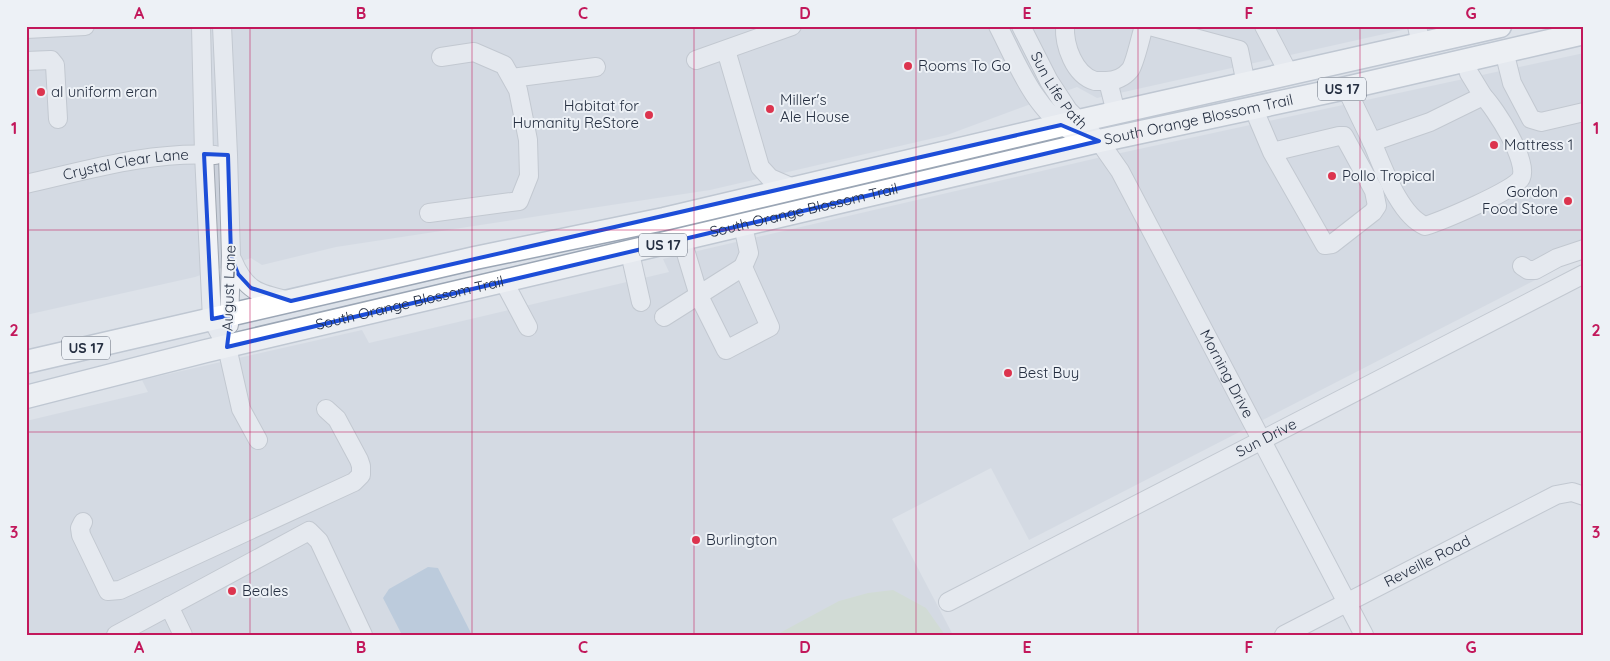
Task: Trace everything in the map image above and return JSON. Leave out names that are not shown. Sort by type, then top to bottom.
[{"type":"main road","name":"South Orange Blossom Trail","points":[[26,362],[475,258],[642,223],[1289,74],[1419,35],[1500,26]]},
{"type":"main road","name":"South Orange Blossom Trail","points":[[26,397],[227,346],[630,253],[1099,141],[1346,88],[1584,33]]},
{"type":"street","points":[[26,29],[85,26]]},
{"type":"street","name":"August Lane","points":[[200,26],[204,154],[221,317],[241,409],[258,440]]},
{"type":"street","name":"August Lane","points":[[221,317],[231,256],[222,26]]},
{"type":"street","points":[[696,60],[792,26]]},
{"type":"street","name":"Sun Life Path","points":[[998,26],[1028,83],[1050,114],[1070,123],[1099,141]]},
{"type":"street","name":"Sun Life Path","points":[[1021,26],[1049,81],[1068,110],[1070,123]]},
{"type":"street","points":[[1065,26],[1068,50],[1076,66],[1094,81],[1115,81],[1131,70],[1144,26]]},
{"type":"street","points":[[1150,26],[1239,50],[1246,84]]},
{"type":"street","points":[[1264,26],[1289,74]]},
{"type":"street","points":[[726,50],[760,167],[770,178],[793,188]]},
{"type":"street","points":[[1504,51],[1512,83],[1531,119],[1541,122],[1584,112]]},
{"type":"street","points":[[429,213],[519,201],[529,176],[528,140],[518,90],[504,65],[474,52],[441,57]]},
{"type":"street","points":[[26,61],[51,60],[55,65],[58,118]]},
{"type":"street","points":[[1346,88],[1384,169],[1408,214],[1425,226],[1502,193],[1518,183],[1523,173],[1518,152],[1504,126],[1469,73],[1465,60]]},
{"type":"street","points":[[512,78],[596,67]]},
{"type":"street","points":[[1108,81],[1116,113]]},
{"type":"street","points":[[1372,142],[1430,122],[1483,96]]},
{"type":"street","points":[[1255,107],[1272,152],[1321,242],[1325,245],[1332,244],[1373,212],[1377,206],[1374,191],[1344,136],[1272,152]]},
{"type":"street","name":"Morning Drive","points":[[1099,141],[1120,171],[1364,635]]},
{"type":"street","name":"Crystal Clear Lane","points":[[26,184],[137,159],[168,155],[228,155]]},
{"type":"street","points":[[664,317],[743,267],[749,253],[743,226]]},
{"type":"street","points":[[682,240],[699,296],[726,350],[770,327],[743,267]]},
{"type":"street","points":[[1522,266],[1528,270],[1535,270],[1558,258],[1584,248]]},
{"type":"street","points":[[630,253],[641,302]]},
{"type":"street","points":[[231,256],[238,274],[251,288],[270,296],[291,301]]},
{"type":"street","name":"Sun Drive","points":[[948,602],[1584,274]]},
{"type":"street","points":[[504,282],[528,327]]},
{"type":"street","points":[[83,522],[80,528],[81,535],[108,591],[120,590],[354,482],[361,475],[361,466],[337,419],[326,408]]},
{"type":"street","name":"Reveille Road","points":[[1284,635],[1556,495],[1578,494]]},
{"type":"street","points":[[116,635],[309,531],[319,541],[363,635]]},
{"type":"street","points":[[170,606],[183,635]]},
{"type":"highlighted area","points":[[1061,125],[1099,141],[630,253],[227,347],[231,315],[212,319],[204,154],[228,155],[231,256],[238,274],[251,288],[291,301]]},
{"type":"shaded area","points":[[26,26],[1420,26],[1097,98],[1077,87],[947,135],[710,190],[336,247],[262,265],[251,258],[195,277],[26,315]]},
{"type":"shaded area","points":[[1584,53],[1584,255],[1029,540],[991,468],[892,519],[953,635],[26,635],[26,421],[148,392],[142,380],[362,330],[369,343],[669,272],[663,259],[1093,159]]},
{"type":"green space","points":[[893,590],[926,608],[945,635],[776,635],[839,601],[868,593]]},
{"type":"water","points":[[428,567],[438,568],[472,635],[402,635],[383,598],[389,589]]},
{"type":"place","name":"Rooms To Go","points":[[908,66]]},
{"type":"place","name":"al uniform eran","points":[[41,92]]},
{"type":"place","name":"Miller's Ale House","points":[[770,109]]},
{"type":"place","name":"Habitat for Humanity ReStore","points":[[649,115]]},
{"type":"place","name":"Mattress 1","points":[[1494,145]]},
{"type":"place","name":"Pollo Tropical","points":[[1332,176]]},
{"type":"place","name":"Gordon Food Store","points":[[1568,201]]},
{"type":"place","name":"Best Buy","points":[[1008,373]]},
{"type":"place","name":"Burlington","points":[[696,540]]},
{"type":"place","name":"Beales","points":[[232,591]]}]
